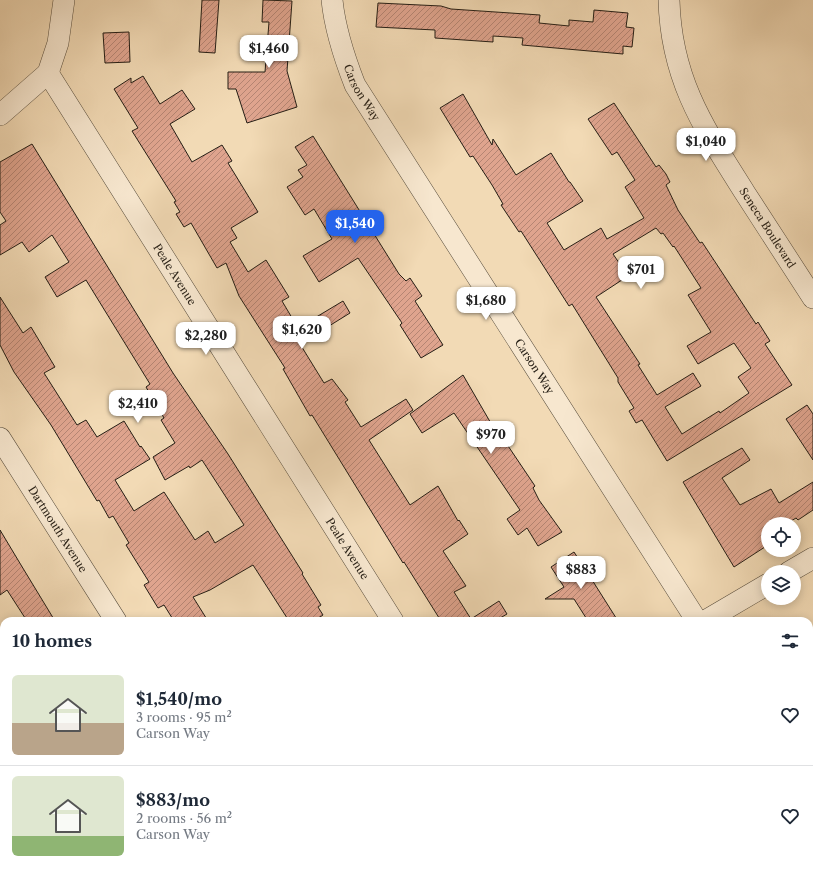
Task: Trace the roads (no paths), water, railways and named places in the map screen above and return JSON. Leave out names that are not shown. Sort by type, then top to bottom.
[{"type":"street","points":[[0,115],[48,73],[58,43],[64,0]]},
{"type":"street","name":"Carson Way","points":[[332,0],[334,17],[344,56],[355,85],[694,617]]},
{"type":"street","name":"Seneca Boulevard","points":[[669,0],[676,58],[691,103],[709,136],[813,298]]},
{"type":"street","name":"Peale Avenue","points":[[48,73],[390,617]]},
{"type":"street","name":"Dartmouth Avenue","points":[[0,438],[113,617]]},
{"type":"street","points":[[800,565],[813,558]]},
{"type":"street","points":[[712,617],[761,588]]}]
